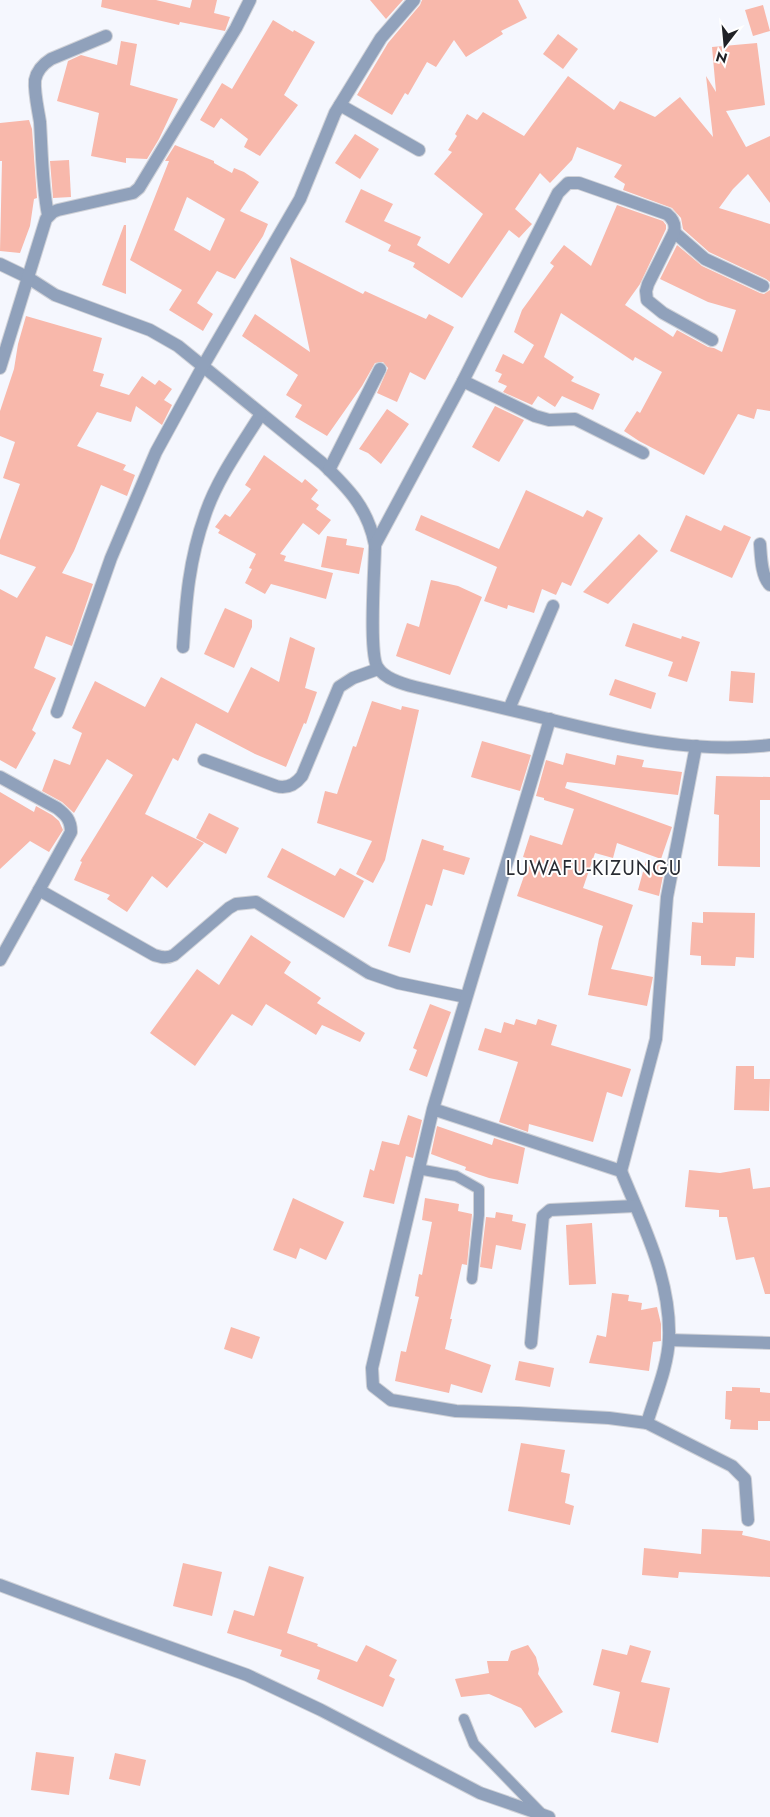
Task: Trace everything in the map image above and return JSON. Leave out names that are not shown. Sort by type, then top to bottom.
[{"type":"street","points":[[48,215],[58,210],[133,193],[140,188],[236,28],[250,0]]},
{"type":"street","points":[[57,712],[111,558],[156,452],[202,366],[300,199],[327,131],[340,105],[381,38],[414,0]]},
{"type":"street","points":[[0,368],[48,215],[43,182],[35,80],[43,64],[106,36]]},
{"type":"street","points":[[340,105],[419,150]]},
{"type":"street","points":[[375,545],[562,188],[568,184],[579,183],[667,214],[674,223],[674,232],[648,284],[646,291],[647,300],[663,313],[712,340]]},
{"type":"street","points":[[674,232],[705,259],[763,286]]},
{"type":"street","points":[[0,264],[55,295],[150,330],[166,338],[343,482],[368,522],[375,545],[373,651],[378,669],[386,675],[405,684],[616,735],[696,746],[749,748],[770,745]]},
{"type":"street","points":[[329,470],[380,369]]},
{"type":"street","points":[[463,380],[535,416],[550,420],[575,420],[644,453]]},
{"type":"street","points":[[183,647],[186,590],[193,555],[205,514],[218,484],[261,414]]},
{"type":"street","points":[[760,544],[762,565],[767,583],[770,585]]},
{"type":"street","points":[[509,709],[553,606]]},
{"type":"street","points":[[204,760],[284,788],[296,783],[302,776],[339,687],[353,678],[378,669]]},
{"type":"street","points":[[550,719],[433,1109],[372,1368],[373,1386],[391,1400],[456,1411],[609,1418],[647,1423],[732,1466],[745,1479],[748,1520]]},
{"type":"street","points":[[647,1423],[664,1367],[669,1340],[668,1307],[656,1256],[621,1172],[656,1039],[667,897],[696,746]]},
{"type":"street","points":[[0,777],[57,808],[64,813],[71,824],[71,832],[0,960]]},
{"type":"street","points":[[39,890],[162,958],[174,955],[229,908],[236,904],[256,902],[369,973],[398,983],[466,997]]},
{"type":"street","points":[[433,1109],[621,1172]]},
{"type":"street","points":[[531,1343],[544,1216],[550,1210],[635,1206]]},
{"type":"street","points":[[669,1340],[770,1343]]},
{"type":"street","points":[[0,1585],[247,1675],[321,1710],[480,1793],[545,1815]]},
{"type":"lane","points":[[418,1169],[456,1176],[479,1189],[479,1215],[472,1279]]},
{"type":"lane","points":[[464,1719],[474,1744],[545,1815]]},
{"type":"building","points":[[102,0],[156,0],[190,8],[192,0],[217,0],[214,13],[230,17],[225,31],[180,22],[179,25],[101,7]]},
{"type":"building","points":[[370,0],[403,0],[386,19]]},
{"type":"building","points":[[422,0],[518,0],[527,18],[501,31],[503,34],[466,57],[454,40],[436,67],[427,62],[408,95],[405,93],[392,115],[357,95],[388,43],[420,5]]},
{"type":"building","points":[[763,5],[770,31],[753,36],[745,10]]},
{"type":"building","points":[[273,20],[315,42],[284,95],[298,105],[260,156],[244,147],[248,139],[221,118],[214,128],[200,120],[222,83],[232,89]]},
{"type":"building","points":[[558,34],[578,49],[563,69],[543,54]]},
{"type":"building","points":[[121,41],[137,44],[130,85],[178,99],[147,159],[126,158],[126,163],[91,156],[99,113],[57,101],[68,61],[81,55],[117,65]]},
{"type":"building","points":[[757,43],[765,105],[726,111],[746,147],[770,136],[770,203],[748,174],[733,189],[719,208],[770,224],[770,282],[709,252],[683,229],[681,218],[672,208],[623,190],[625,184],[614,177],[622,165],[577,147],[572,160],[550,183],[540,173],[515,209],[532,224],[519,238],[509,230],[462,298],[413,267],[415,263],[388,251],[391,245],[345,222],[361,189],[393,204],[384,221],[421,237],[417,245],[449,264],[483,214],[434,174],[452,152],[448,150],[467,114],[477,120],[483,112],[524,136],[568,76],[614,110],[620,101],[655,117],[680,97],[713,137],[706,76],[716,92],[712,47]]},
{"type":"building","points":[[29,120],[32,129],[37,198],[34,199],[30,226],[20,253],[0,251],[2,161],[0,161],[0,123]]},
{"type":"building","points":[[355,134],[379,149],[360,179],[335,163]]},
{"type":"building","points":[[175,145],[214,161],[214,163],[232,173],[234,168],[244,172],[259,182],[240,211],[268,224],[263,236],[235,279],[217,271],[197,303],[213,314],[203,331],[169,310],[182,290],[130,260],[169,161],[165,161]],"holes":[[[187,197],[225,219],[210,251],[174,230]]]},
{"type":"building","points":[[69,160],[71,197],[53,198],[50,161]]},
{"type":"building","points":[[617,205],[663,221],[666,225],[666,229],[640,284],[625,305],[673,337],[677,330],[708,347],[722,352],[736,310],[708,302],[660,279],[677,245],[702,266],[760,293],[764,294],[770,290],[770,411],[757,409],[754,419],[738,414],[704,475],[639,441],[624,431],[637,411],[640,413],[662,372],[635,357],[633,361],[561,313],[544,357],[574,377],[571,381],[600,394],[593,410],[562,396],[555,407],[538,396],[532,405],[503,392],[507,386],[498,382],[502,374],[495,371],[503,354],[523,364],[534,345],[514,332],[522,310],[554,266],[550,263],[564,245],[591,266]]},
{"type":"building","points":[[124,225],[126,225],[126,294],[102,285]]},
{"type":"building","points":[[290,257],[363,294],[365,291],[426,319],[429,314],[454,327],[425,380],[410,372],[397,402],[377,393],[388,368],[383,362],[375,363],[362,386],[327,436],[295,417],[302,405],[286,395],[298,375],[242,336],[255,314],[310,352]]},
{"type":"building","points":[[26,316],[102,338],[93,371],[104,374],[100,386],[129,395],[142,376],[155,385],[159,380],[172,389],[164,400],[172,405],[162,425],[136,406],[131,422],[97,412],[77,446],[126,465],[123,470],[135,475],[127,496],[101,485],[74,551],[62,573],[93,584],[72,646],[46,636],[34,668],[56,678],[32,730],[36,733],[16,769],[0,760],[0,589],[17,598],[36,567],[0,554],[0,540],[20,484],[3,478],[15,442],[0,436],[0,411],[14,369],[18,344]]},
{"type":"building","points":[[495,406],[524,420],[499,462],[472,447]]},
{"type":"building","points":[[387,409],[409,424],[381,464],[368,453],[359,449]]},
{"type":"building","points":[[264,455],[302,483],[305,479],[318,490],[311,499],[319,505],[316,509],[331,520],[319,535],[303,523],[280,554],[286,556],[284,561],[333,573],[326,599],[271,584],[265,594],[245,583],[252,569],[249,568],[256,554],[218,533],[220,530],[215,527],[225,514],[230,517],[251,489],[245,485]]},
{"type":"building","points":[[526,490],[583,517],[587,510],[603,518],[571,586],[562,582],[556,595],[542,589],[534,613],[508,605],[507,609],[484,601],[497,567],[415,530],[421,515],[499,549]]},
{"type":"building","points":[[686,515],[721,531],[724,525],[751,537],[732,578],[670,551]]},
{"type":"building","points":[[639,534],[658,551],[608,604],[583,592]]},
{"type":"building","points":[[327,536],[347,539],[346,545],[364,548],[359,574],[321,567]]},
{"type":"building","points":[[431,580],[458,586],[482,597],[450,675],[396,656],[407,623],[419,627]]},
{"type":"building","points":[[225,608],[252,620],[252,627],[234,668],[204,654]]},
{"type":"building","points":[[633,623],[681,639],[682,636],[700,642],[687,682],[668,676],[673,662],[625,646]]},
{"type":"building","points":[[290,637],[315,648],[305,688],[317,692],[306,724],[304,723],[286,767],[255,754],[196,723],[178,761],[173,758],[145,814],[204,843],[167,888],[152,876],[127,912],[107,899],[110,895],[74,880],[82,862],[80,861],[133,775],[107,759],[74,813],[62,802],[42,791],[54,759],[70,765],[82,733],[72,728],[95,681],[145,707],[161,677],[228,713],[251,667],[279,682]]},
{"type":"building","points":[[731,671],[755,673],[753,703],[729,701]]},
{"type":"building","points":[[615,679],[656,693],[651,709],[609,695]]},
{"type":"building","points":[[372,701],[401,710],[402,706],[419,710],[385,860],[373,883],[356,874],[372,841],[317,823],[325,791],[337,794],[353,746],[356,747]]},
{"type":"building","points":[[482,741],[531,755],[520,791],[471,777]]},
{"type":"building","points":[[566,753],[615,765],[617,755],[644,760],[642,767],[682,772],[678,795],[567,782],[565,788],[672,827],[661,859],[617,843],[613,858],[595,853],[583,888],[633,905],[611,969],[653,977],[647,1006],[588,995],[603,926],[517,896],[530,859],[523,857],[530,835],[562,845],[574,809],[536,796],[546,760],[563,765]]},
{"type":"building","points":[[716,776],[770,777],[770,800],[760,800],[760,867],[718,866],[719,815],[714,814]]},
{"type":"building","points":[[0,792],[34,812],[36,806],[59,821],[63,830],[49,852],[30,841],[0,869]]},
{"type":"building","points":[[209,813],[239,828],[226,854],[196,838]]},
{"type":"building","points":[[422,839],[444,846],[443,850],[470,858],[464,875],[443,869],[432,906],[426,904],[410,953],[388,946]]},
{"type":"building","points":[[282,848],[335,876],[340,868],[364,881],[344,918],[267,877]]},
{"type":"building","points":[[646,861],[665,866],[659,896],[638,890]]},
{"type":"building","points":[[703,912],[755,913],[754,958],[736,957],[735,966],[701,965],[701,956],[690,955],[692,922],[703,923]]},
{"type":"building","points":[[251,935],[291,962],[284,973],[321,998],[317,1003],[365,1033],[360,1042],[322,1025],[316,1035],[266,1004],[252,1026],[232,1014],[195,1066],[150,1033],[197,969],[219,985]]},
{"type":"building","points":[[430,1004],[451,1012],[427,1077],[409,1070],[417,1050],[413,1048]]},
{"type":"building","points":[[516,1019],[536,1025],[538,1019],[557,1025],[551,1045],[631,1069],[622,1097],[607,1092],[593,1142],[529,1124],[528,1132],[499,1122],[518,1062],[478,1050],[485,1028],[501,1033],[504,1022],[514,1025]]},
{"type":"building","points":[[736,1066],[754,1066],[754,1079],[770,1079],[769,1111],[734,1110]]},
{"type":"building","points":[[408,1115],[422,1120],[413,1158],[406,1156],[394,1204],[363,1197],[370,1169],[374,1171],[382,1141],[399,1145]]},
{"type":"building","points":[[437,1126],[492,1145],[494,1138],[525,1148],[518,1184],[489,1178],[465,1170],[466,1167],[431,1154]]},
{"type":"building","points":[[750,1168],[753,1189],[770,1187],[770,1294],[765,1294],[754,1257],[736,1260],[727,1217],[719,1217],[719,1210],[685,1207],[689,1170],[720,1173]]},
{"type":"building","points":[[293,1198],[344,1222],[326,1260],[300,1248],[296,1259],[273,1250]]},
{"type":"building","points":[[425,1198],[459,1204],[458,1211],[472,1214],[467,1265],[462,1264],[445,1349],[491,1365],[482,1393],[451,1384],[449,1393],[395,1381],[401,1351],[406,1352],[419,1297],[415,1296],[419,1274],[422,1275],[432,1222],[422,1220]]},
{"type":"building","points":[[496,1212],[513,1215],[512,1221],[526,1224],[521,1250],[496,1245],[492,1269],[480,1267],[486,1217],[495,1218]]},
{"type":"building","points":[[592,1223],[596,1284],[569,1285],[566,1225]]},
{"type":"building","points":[[612,1293],[629,1295],[628,1301],[642,1303],[641,1310],[657,1307],[661,1324],[661,1341],[653,1342],[649,1371],[589,1363],[597,1335],[606,1337]]},
{"type":"building","points":[[231,1327],[260,1337],[252,1359],[224,1349]]},
{"type":"building","points":[[519,1361],[554,1368],[550,1387],[515,1380]]},
{"type":"building","points":[[732,1387],[760,1388],[760,1392],[770,1393],[770,1421],[758,1421],[758,1430],[730,1429],[731,1420],[725,1419],[726,1391],[732,1391]]},
{"type":"building","points":[[521,1443],[565,1450],[561,1472],[570,1474],[565,1503],[574,1506],[570,1525],[508,1511]]},
{"type":"building","points":[[702,1529],[743,1531],[742,1535],[770,1541],[770,1577],[679,1572],[678,1578],[642,1575],[644,1548],[701,1554]]},
{"type":"building","points":[[183,1563],[222,1572],[212,1616],[173,1606]]},
{"type":"building","points":[[269,1566],[304,1577],[287,1633],[318,1644],[317,1646],[357,1662],[366,1645],[397,1660],[389,1676],[395,1679],[383,1707],[317,1679],[320,1670],[280,1656],[282,1650],[227,1633],[234,1610],[254,1616]]},
{"type":"building","points":[[528,1645],[536,1657],[539,1669],[538,1674],[563,1712],[535,1728],[521,1708],[489,1694],[461,1697],[455,1679],[489,1673],[487,1661],[508,1661],[511,1651]]},
{"type":"building","points":[[630,1645],[651,1651],[641,1682],[670,1688],[658,1743],[611,1732],[620,1692],[593,1685],[602,1649],[627,1655]]},
{"type":"building","points":[[36,1752],[74,1757],[69,1795],[31,1790]]},
{"type":"building","points":[[115,1753],[146,1760],[140,1786],[109,1779]]},
{"type":"district","name":"LUWAFU-KIZUNGU","points":[[594,868]]}]
